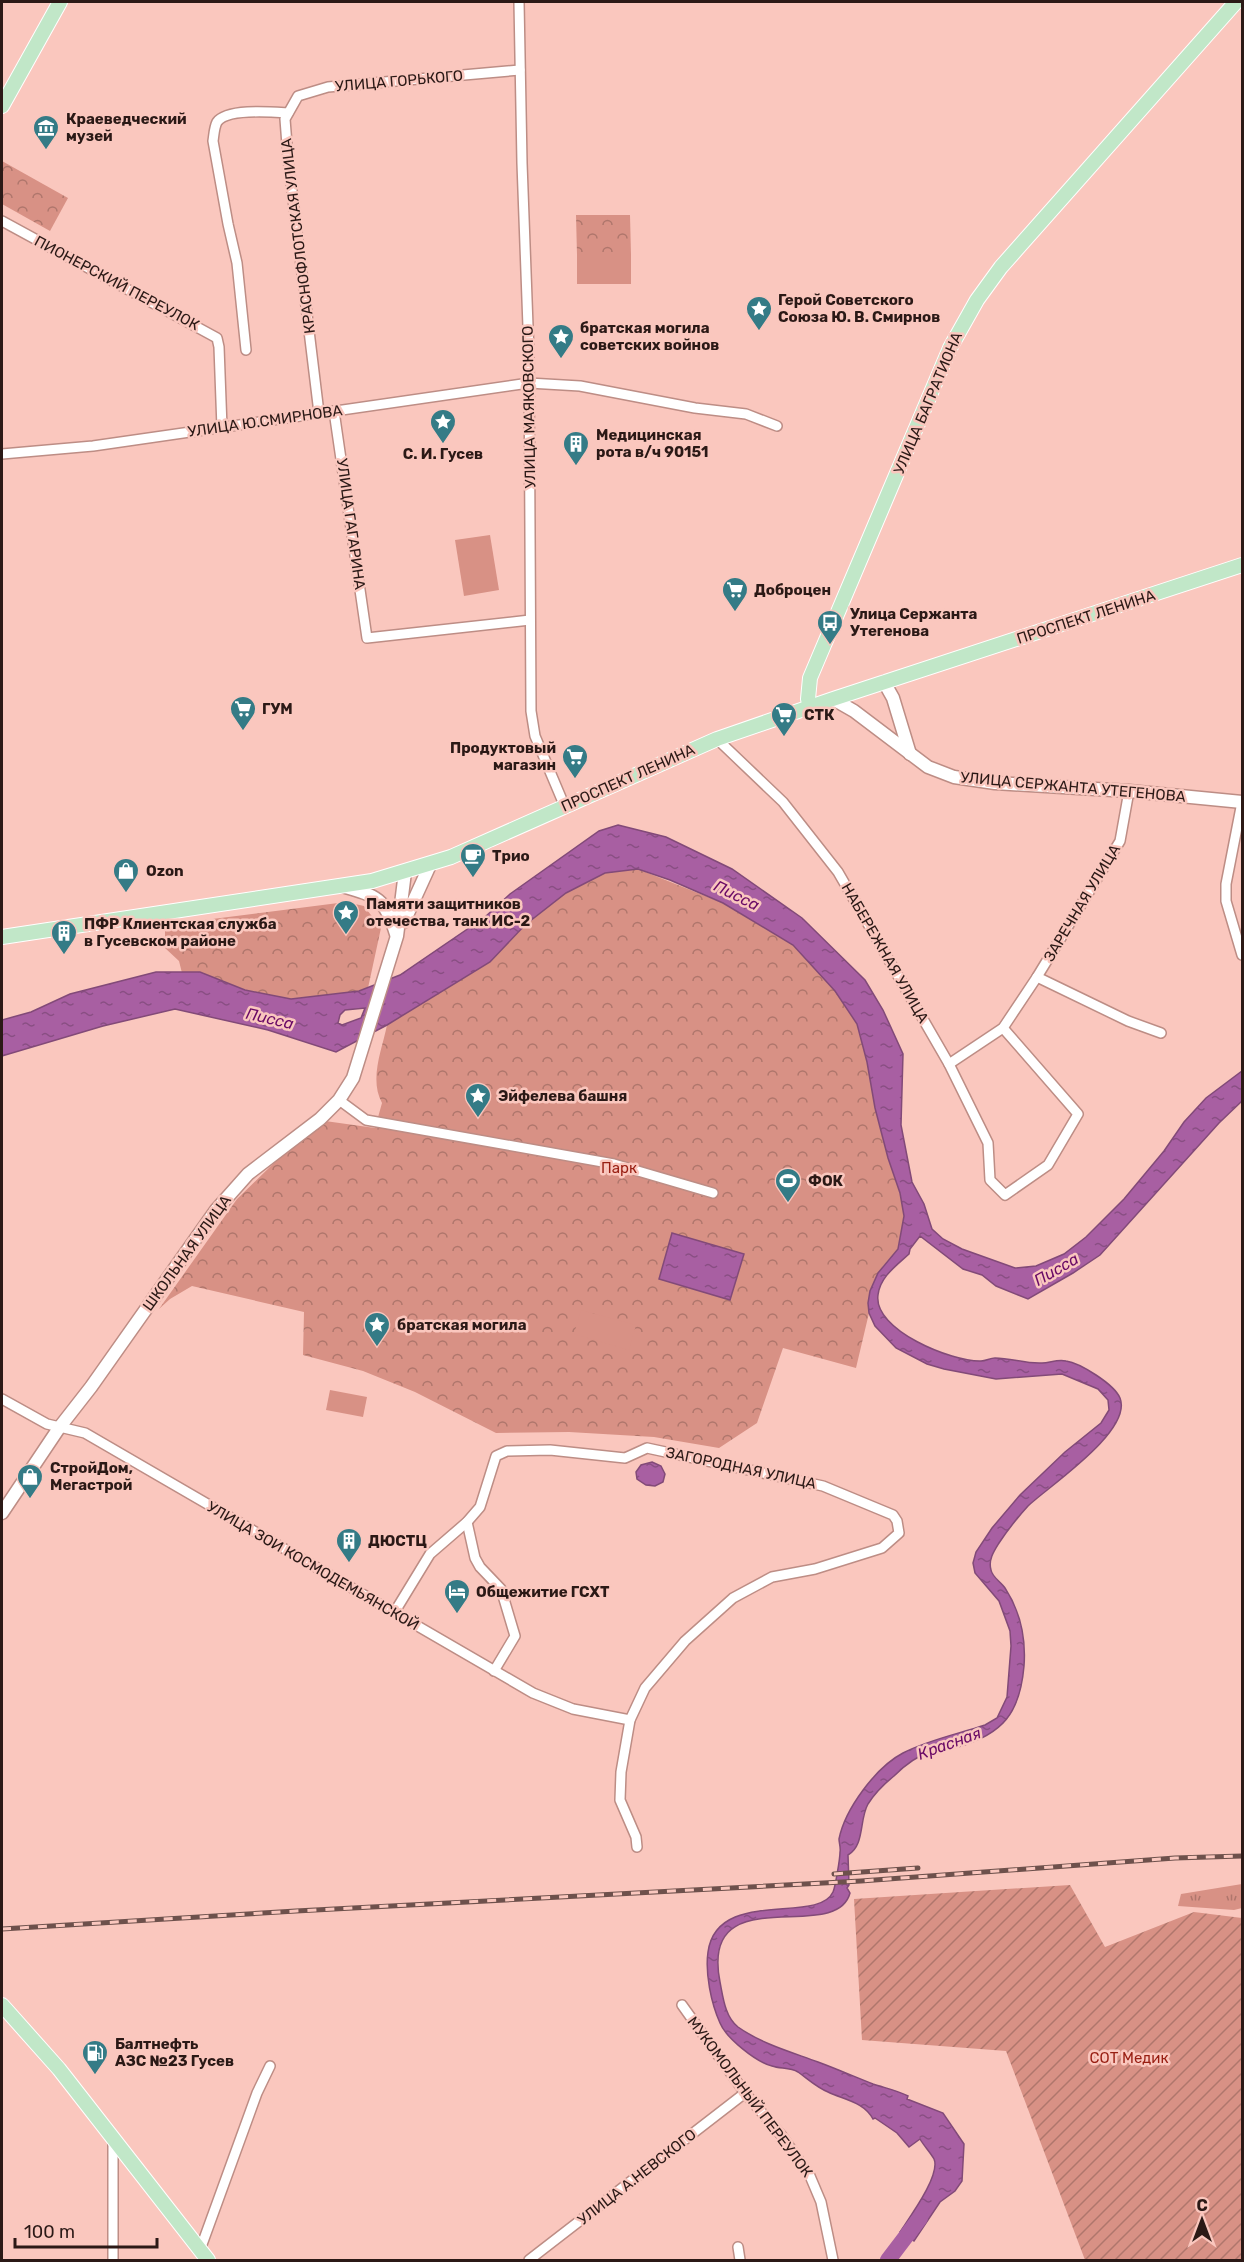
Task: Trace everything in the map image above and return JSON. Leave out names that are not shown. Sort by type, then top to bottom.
[{"type":"main road","points":[[2,106],[60,2]]},
{"type":"main road","name":"УЛИЦА БАГРАТИОНА","points":[[810,708],[808,699],[810,678],[950,348],[966,318],[1008,259],[1236,2]]},
{"type":"main road","name":"ПРОСПЕКТ ЛЕНИНА","points":[[2,938],[372,881],[429,865],[717,739],[884,682],[1242,566]]},
{"type":"main road","points":[[884,682],[893,698],[910,754]]},
{"type":"main road","name":"УЛИЦА СЕРЖАНТА УТЕГЕНОВА","points":[[833,699],[854,711],[928,767],[961,778],[995,783],[1129,791],[1242,802]]},
{"type":"main road","name":"ШКОЛЬНАЯ УЛИЦА","points":[[2,1513],[59,1428],[91,1387],[216,1210],[248,1174],[320,1119],[339,1100],[353,1078],[363,1052],[397,936],[429,865]]},
{"type":"main road","name":"ШКОЛЬНАЯ УЛИЦА","points":[[397,936],[405,872]]},
{"type":"main road","points":[[341,885],[370,894],[382,903],[389,912],[397,936]]},
{"type":"main road","points":[[2,2005],[59,2068],[204,2255]]},
{"type":"street","name":"УЛИЦА МАЯКОВСКОГО","points":[[519,2],[529,383],[531,711],[535,736],[565,807]]},
{"type":"street","name":"УЛИЦА ГОРЬКОГО","points":[[288,112],[298,96],[328,87],[520,70]]},
{"type":"street","points":[[246,350],[237,262],[213,141],[214,129],[217,122],[224,116],[288,112]]},
{"type":"street","name":"КРАСНОФЛОТСКАЯ УЛИЦА","points":[[288,112],[285,119],[288,158],[319,413]]},
{"type":"street","name":"ПИОНЕРСКИЙ ПЕРЕУЛОК","points":[[2,221],[217,338],[222,428]]},
{"type":"street","name":"УЛИЦА Ю.СМИРНОВА","points":[[2,454],[82,448],[529,383],[580,386],[695,408],[746,414],[777,426]]},
{"type":"street","name":"УЛИЦА ГАГАРИНА","points":[[334,411],[367,638],[530,620]]},
{"type":"street","name":"НАБЕРЕЖНАЯ УЛИЦА","points":[[717,739],[783,802],[838,872],[949,1064],[988,1143],[990,1180],[1005,1195],[1048,1165],[1078,1114],[1003,1028]]},
{"type":"street","name":"ЗАРЕЧНАЯ УЛИЦА","points":[[949,1064],[1003,1028],[1037,977],[1120,841],[1129,791]]},
{"type":"street","points":[[1242,802],[1226,884],[1226,901],[1242,955]]},
{"type":"street","name":"ЗАРЕЧНАЯ УЛИЦА","points":[[1037,977],[1128,1021],[1161,1033]]},
{"type":"street","points":[[339,1100],[366,1120],[614,1164],[713,1193]]},
{"type":"street","name":"УЛИЦА ЗОИ КОСМОДЕМЬЯНСКОЙ","points":[[2,1399],[46,1424],[84,1433],[533,1694],[573,1709],[630,1720]]},
{"type":"street","name":"ЗАГОРОДНАЯ УЛИЦА","points":[[467,1522],[480,1507],[496,1456],[507,1451],[550,1450],[626,1458],[647,1448],[823,1486],[893,1515],[897,1521],[898,1533],[882,1548],[815,1569],[772,1577],[733,1598],[685,1641],[645,1688],[630,1720]]},
{"type":"street","points":[[394,1613],[430,1554],[467,1522],[475,1558],[480,1567],[501,1589],[515,1636],[494,1671]]},
{"type":"street","points":[[630,1720],[621,1772],[620,1800],[636,1837],[637,1847]]},
{"type":"street","name":"МУКОМОЛЬНЫЙ ПЕРЕУЛОК","points":[[682,2005],[810,2176],[821,2202],[833,2260]]},
{"type":"street","points":[[204,2255],[256,2093],[270,2066]]},
{"type":"street","name":"УЛИЦА А.НЕВСКОГО","points":[[529,2260],[746,2093]]},
{"type":"street","points":[[113,2138],[113,2260]]},
{"type":"street","points":[[738,2247],[740,2260]]},
{"type":"green space","points":[[2,161],[68,198],[50,231],[2,204]]},
{"type":"green space","points":[[576,215],[630,215],[631,255],[577,255]]},
{"type":"green space","points":[[577,255],[631,255],[631,284],[577,284]]},
{"type":"green space","points":[[490,535],[499,590],[464,596],[455,540]]},
{"type":"green space","name":"Парк","points":[[638,869],[723,903],[794,945],[835,991],[857,1024],[867,1062],[875,1108],[900,1193],[904,1216],[898,1249],[883,1266],[868,1303],[869,1313],[856,1368],[783,1348],[757,1423],[719,1448],[654,1437],[569,1432],[496,1433],[415,1392],[363,1371],[303,1355],[304,1312],[192,1286],[170,1299],[159,1309],[237,1199],[318,1120],[375,1128],[382,1103],[378,1094],[377,1074],[387,1025],[490,962],[525,925],[566,893],[605,873]]},
{"type":"green space","points":[[346,902],[364,906],[381,928],[368,988],[359,991],[291,999],[245,990],[200,972],[182,973],[179,961],[165,948],[165,925]]},
{"type":"green space","points":[[581,1310],[636,1325],[629,1350],[574,1334]]},
{"type":"green space","points":[[330,1390],[367,1397],[363,1417],[326,1410]]},
{"type":"green space","points":[[1242,1884],[1242,1908],[1234,1910],[1178,1906],[1181,1894]]},
{"type":"green space","name":"СОТ Медик","points":[[1070,1885],[1105,1947],[1194,1912],[1242,1918],[1242,2260],[1085,2260],[1006,2051],[862,2040],[854,1899]]},
{"type":"water","name":"Писса","points":[[618,825],[666,837],[732,869],[802,918],[865,980],[883,1010],[903,1054],[901,1125],[912,1182],[924,1204],[932,1229],[943,1239],[962,1249],[1015,1268],[1036,1266],[1064,1254],[1086,1237],[1124,1199],[1164,1151],[1184,1122],[1206,1098],[1242,1071],[1242,1101],[1219,1123],[1100,1255],[1073,1273],[1028,1299],[996,1286],[982,1275],[963,1269],[920,1236],[909,1254],[889,1272],[879,1289],[880,1308],[888,1320],[917,1342],[934,1350],[968,1360],[981,1361],[995,1358],[1036,1363],[1060,1360],[1072,1363],[1096,1375],[1117,1392],[1121,1411],[1114,1426],[1087,1457],[1028,1506],[1005,1534],[992,1556],[990,1566],[992,1573],[1005,1588],[1015,1606],[1024,1646],[1022,1682],[1013,1709],[1006,1719],[998,1728],[974,1742],[920,1756],[910,1762],[877,1792],[865,1810],[857,1845],[848,1855],[849,1885],[847,1888],[850,1893],[840,1908],[821,1914],[748,1921],[729,1931],[719,1950],[720,1982],[724,2000],[730,2018],[738,2027],[767,2043],[899,2092],[908,2096],[907,2099],[943,2113],[964,2144],[962,2181],[955,2191],[940,2202],[914,2241],[900,2232],[923,2196],[933,2175],[935,2166],[931,2154],[920,2139],[909,2147],[897,2133],[875,2118],[873,2119],[859,2105],[824,2090],[795,2070],[765,2064],[735,2042],[723,2029],[714,2006],[708,1978],[708,1952],[715,1932],[729,1920],[748,1913],[808,1906],[824,1901],[833,1892],[840,1856],[839,1839],[842,1827],[855,1802],[872,1778],[893,1759],[913,1748],[985,1725],[997,1718],[1007,1697],[1010,1631],[999,1601],[975,1573],[973,1563],[976,1552],[992,1528],[1020,1495],[1065,1452],[1101,1423],[1109,1410],[1108,1400],[1098,1389],[1062,1374],[996,1379],[927,1364],[896,1348],[875,1326],[869,1313],[870,1291],[878,1273],[898,1249],[904,1216],[900,1193],[875,1108],[867,1062],[857,1024],[835,991],[793,945],[723,903],[638,869],[605,873],[566,893],[525,925],[490,962],[387,1025],[336,1052],[268,1030],[175,1009],[103,1026],[2,1056],[2,1020],[31,1012],[70,994],[156,972],[200,972],[245,990],[291,999],[359,991],[400,975],[485,917],[510,894],[599,831]],"holes":[[[365,1008],[361,1018],[342,1025],[338,1023],[340,1015],[345,1010]]]},
{"type":"water","points":[[672,1233],[744,1254],[730,1300],[659,1279]]},
{"type":"water","points":[[652,1462],[661,1466],[665,1474],[663,1482],[655,1486],[646,1485],[637,1479],[636,1472],[641,1465]]},
{"type":"waterway","name":"Красная","points":[[888,2260],[920,2218]]},
{"type":"railway","points":[[2,1929],[861,1881],[1175,1858],[1242,1856]]},
{"type":"railway","points":[[834,1874],[918,1868]]},
{"type":"place","name":"Краеведческий музей","points":[[46,151]]},
{"type":"place","name":"Герой Советского Союза Ю. В. Смирнов","points":[[759,332]]},
{"type":"place","name":"братская могила советских войнов","points":[[561,360]]},
{"type":"place","name":"С. И. Гусев","points":[[443,445]]},
{"type":"place","name":"Медицинская рота в/ч 90151","points":[[576,467]]},
{"type":"place","name":"Доброцен","points":[[735,613]]},
{"type":"place","name":"Улица Сержанта Утегенова","points":[[830,646]]},
{"type":"place","name":"ГУМ","points":[[243,732]]},
{"type":"place","name":"СТК","points":[[784,738]]},
{"type":"place","name":"Продуктовый магазин","points":[[575,780]]},
{"type":"place","name":"Трио","points":[[473,879]]},
{"type":"place","name":"Ozon","points":[[126,894]]},
{"type":"place","name":"Памяти защитников отечества, танк ИС-2","points":[[346,936]]},
{"type":"place","name":"ПФР Клиентская служба в Гусевском районе","points":[[64,956]]},
{"type":"place","name":"Эйфелева башня","points":[[478,1119]]},
{"type":"place","name":"ФОК","points":[[788,1204]]},
{"type":"place","name":"братская могила","points":[[377,1348]]},
{"type":"place","name":"СтройДом, Мегастрой","points":[[30,1500]]},
{"type":"place","name":"ДЮСТЦ","points":[[349,1564]]},
{"type":"place","name":"Общежитие ГСХТ","points":[[457,1615]]},
{"type":"place","name":"Балтнефть АЗС №23 Гусев","points":[[95,2076]]}]
